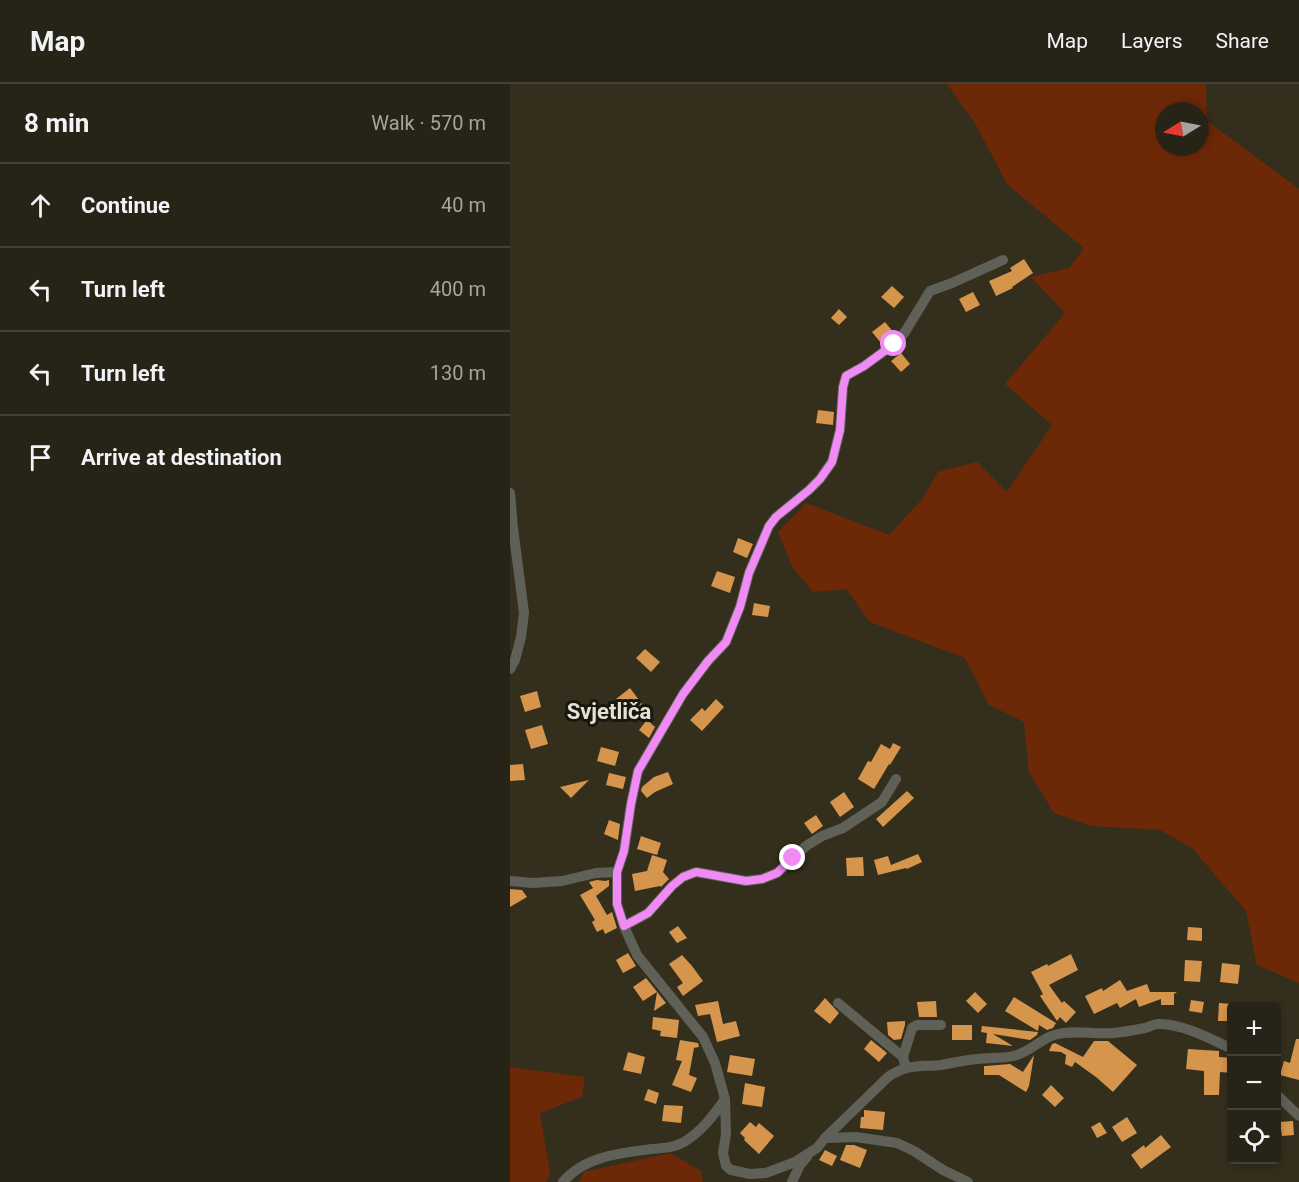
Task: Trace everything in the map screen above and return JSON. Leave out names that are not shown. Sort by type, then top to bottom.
[{"type":"street","points":[[942,1025],[923,1024],[912,1028],[904,1062],[897,1071],[888,1077],[817,1148],[795,1162],[766,1173],[750,1174],[731,1170],[726,1166],[723,1153],[726,1134],[724,1099],[715,1063],[703,1037],[637,955],[617,904],[617,872],[624,851],[638,771],[683,694],[726,642],[740,607],[749,573],[769,526],[776,517],[820,479],[832,462],[840,430],[846,376],[894,344],[905,332],[930,291],[1003,260]]},
{"type":"street","points":[[510,493],[524,613],[521,637],[515,660],[510,669]]},
{"type":"street","points":[[624,926],[648,913],[672,886],[683,877],[696,872],[746,881],[762,879],[777,873],[806,846],[822,836],[843,828],[882,802],[896,779]]},
{"type":"street","points":[[510,881],[552,882],[597,873],[617,872]]},
{"type":"street","points":[[838,1003],[904,1062],[939,1065],[1015,1056],[1056,1034],[1116,1033],[1157,1024],[1178,1027],[1227,1047]]},
{"type":"street","points":[[563,1182],[581,1166],[591,1161],[664,1149],[684,1143],[705,1126],[724,1099]]},
{"type":"street","points":[[1281,1099],[1299,1116]]},
{"type":"street","points":[[825,1138],[856,1137],[897,1143],[968,1182]]},
{"type":"street","points":[[792,1182],[808,1154]]},
{"type":"shaded area","points":[[947,84],[1206,84],[1206,102],[1155,102],[1155,156],[1209,156],[1209,122],[1299,189],[1299,983],[1257,965],[1246,911],[1192,848],[1160,830],[1091,826],[1054,813],[1029,772],[1024,722],[989,705],[965,658],[870,622],[846,589],[813,592],[793,568],[778,532],[806,503],[889,535],[923,498],[938,472],[977,462],[1007,492],[1052,425],[1005,384],[1065,313],[1031,277],[1069,268],[1084,248],[1007,184],[975,123]]},
{"type":"shaded area","points":[[510,1067],[585,1077],[582,1097],[540,1113],[550,1173],[546,1182],[510,1182]]},
{"type":"shaded area","points":[[670,1153],[701,1171],[703,1182],[579,1182],[584,1172]]},
{"type":"building","points":[[1024,259],[1033,273],[1013,288],[996,296],[989,281],[1012,271],[1010,268]]},
{"type":"building","points":[[892,286],[904,297],[894,308],[881,297]]},
{"type":"building","points":[[973,292],[980,305],[966,312],[959,299]]},
{"type":"building","points":[[839,309],[847,317],[839,325],[831,318]]},
{"type":"building","points":[[885,322],[894,333],[881,343],[872,332]]},
{"type":"building","points":[[901,353],[910,364],[901,372],[891,361]]},
{"type":"building","points":[[818,410],[834,412],[833,425],[816,423]]},
{"type":"building","points":[[738,538],[753,544],[747,558],[733,552]]},
{"type":"building","points":[[717,571],[735,577],[730,593],[711,586]]},
{"type":"building","points":[[754,603],[770,606],[768,617],[752,615]]},
{"type":"building","points":[[645,649],[660,662],[651,672],[636,658]]},
{"type":"building","points":[[630,688],[642,704],[628,715],[616,699]]},
{"type":"building","points":[[537,691],[541,707],[525,712],[520,696]]},
{"type":"building","points":[[716,699],[724,707],[702,731],[690,720],[702,708],[705,711]]},
{"type":"building","points":[[647,720],[655,727],[649,738],[639,730]]},
{"type":"building","points":[[542,725],[548,744],[531,749],[525,730]]},
{"type":"building","points":[[893,743],[901,747],[874,789],[858,779],[881,744],[890,749]]},
{"type":"building","points":[[601,747],[619,752],[615,766],[597,761]]},
{"type":"building","points":[[523,764],[525,780],[510,781],[510,765]]},
{"type":"building","points":[[668,772],[673,784],[647,798],[641,791],[642,787],[654,777]]},
{"type":"building","points":[[609,773],[626,777],[623,789],[606,785]]},
{"type":"building","points":[[589,780],[571,798],[560,787]]},
{"type":"building","points":[[907,791],[914,798],[883,827],[876,819]]},
{"type":"building","points":[[844,792],[854,807],[840,817],[830,802]]},
{"type":"building","points":[[816,815],[823,826],[812,834],[804,823]]},
{"type":"building","points":[[609,820],[620,824],[618,840],[604,834]]},
{"type":"building","points":[[641,836],[661,843],[657,855],[637,849]]},
{"type":"building","points":[[918,854],[922,862],[907,869],[878,875],[874,860],[888,856],[891,865]]},
{"type":"building","points":[[652,855],[667,860],[663,872],[669,879],[661,887],[635,891],[632,874],[647,871]]},
{"type":"building","points":[[863,857],[864,876],[847,876],[846,858]]},
{"type":"building","points":[[609,880],[609,886],[596,896],[607,915],[612,912],[617,928],[605,934],[603,929],[597,932],[592,922],[595,920],[580,895],[593,888],[589,882]]},
{"type":"building","points":[[510,889],[522,890],[527,897],[510,907]]},
{"type":"building","points":[[678,926],[687,938],[677,943],[669,932]]},
{"type":"building","points":[[1188,927],[1202,928],[1202,941],[1187,940]]},
{"type":"building","points":[[628,953],[636,966],[623,973],[616,960]]},
{"type":"building","points":[[1071,954],[1078,970],[1049,985],[1062,1003],[1064,1001],[1076,1012],[1066,1023],[1060,1017],[1057,1021],[1040,996],[1043,994],[1031,972]]},
{"type":"building","points":[[682,955],[703,981],[683,996],[677,987],[683,983],[669,964]]},
{"type":"building","points":[[1185,960],[1202,961],[1200,982],[1184,981]]},
{"type":"building","points":[[1222,963],[1240,965],[1238,984],[1220,982]]},
{"type":"building","points":[[646,978],[666,1003],[654,1011],[657,992],[643,1001],[633,987]]},
{"type":"building","points":[[1120,980],[1127,991],[1147,984],[1150,992],[1177,992],[1174,994],[1174,1005],[1161,1005],[1161,999],[1139,1007],[1136,999],[1120,1008],[1117,1003],[1094,1014],[1085,996],[1102,988],[1103,991]]},
{"type":"building","points":[[975,992],[987,1004],[978,1013],[966,1001]]},
{"type":"building","points":[[1014,997],[1056,1023],[1053,1028],[1047,1030],[1039,1025],[1038,1031],[1005,1011]]},
{"type":"building","points":[[825,998],[839,1013],[830,1024],[814,1011]]},
{"type":"building","points":[[1191,1000],[1204,1002],[1202,1013],[1189,1011]]},
{"type":"building","points":[[718,1001],[723,1024],[736,1021],[740,1036],[717,1042],[710,1014],[698,1016],[695,1005]]},
{"type":"building","points":[[936,1001],[937,1017],[919,1017],[917,1002]]},
{"type":"building","points":[[1219,1003],[1227,1004],[1227,1021],[1218,1021]]},
{"type":"building","points":[[653,1017],[679,1020],[677,1038],[660,1036],[661,1031],[652,1029]]},
{"type":"building","points":[[905,1021],[901,1039],[894,1040],[888,1035],[887,1022]]},
{"type":"building","points":[[952,1025],[972,1025],[972,1040],[952,1040]]},
{"type":"building","points":[[982,1026],[1038,1032],[1030,1040],[993,1034],[1013,1046],[986,1043],[987,1033],[981,1032]]},
{"type":"building","points":[[1296,1039],[1299,1039],[1299,1080],[1281,1075],[1284,1061],[1290,1063]]},
{"type":"building","points":[[680,1040],[698,1043],[699,1047],[693,1048],[689,1075],[697,1078],[691,1092],[672,1085],[682,1061],[676,1060]]},
{"type":"building","points":[[871,1040],[887,1053],[879,1062],[864,1049]]},
{"type":"building","points":[[1094,1041],[1108,1041],[1137,1065],[1113,1092],[1075,1062],[1072,1067],[1065,1064],[1066,1055],[1049,1051],[1055,1043],[1083,1057]]},
{"type":"building","points":[[1188,1049],[1219,1051],[1219,1057],[1227,1058],[1227,1073],[1220,1072],[1219,1095],[1204,1095],[1204,1071],[1186,1069]]},
{"type":"building","points":[[628,1052],[645,1057],[641,1074],[623,1070]]},
{"type":"building","points":[[730,1055],[755,1059],[752,1076],[727,1072]]},
{"type":"building","points":[[1034,1055],[1026,1092],[999,1075],[984,1075],[984,1066],[1010,1064],[1023,1072]]},
{"type":"building","points":[[745,1083],[765,1087],[762,1107],[742,1104]]},
{"type":"building","points":[[1051,1085],[1064,1098],[1055,1107],[1042,1095]]},
{"type":"building","points":[[648,1089],[659,1093],[656,1104],[644,1100]]},
{"type":"building","points":[[664,1105],[683,1106],[681,1123],[662,1121]]},
{"type":"building","points":[[864,1110],[885,1112],[883,1130],[860,1128]]},
{"type":"building","points":[[1127,1117],[1137,1133],[1122,1142],[1112,1127]]},
{"type":"building","points":[[1293,1121],[1294,1135],[1282,1136],[1281,1122]]},
{"type":"building","points":[[750,1122],[756,1127],[759,1123],[774,1136],[759,1154],[740,1133]]},
{"type":"building","points":[[1100,1122],[1107,1133],[1097,1138],[1091,1127]]},
{"type":"building","points":[[1161,1135],[1171,1147],[1141,1169],[1131,1155],[1144,1145],[1145,1148]]},
{"type":"building","points":[[846,1145],[854,1145],[867,1150],[860,1168],[840,1160]]},
{"type":"building","points":[[825,1150],[837,1156],[832,1166],[819,1160]]},
{"type":"district","name":"Svjetliča","points":[[609,711]]},
{"type":"route","points":[[793,858],[777,873],[762,879],[746,881],[696,872],[683,877],[648,913],[624,926],[617,904],[617,872],[624,851],[638,771],[683,694],[726,642],[740,607],[749,573],[769,526],[776,517],[820,479],[832,462],[840,430],[841,400],[846,376],[894,344]]}]
